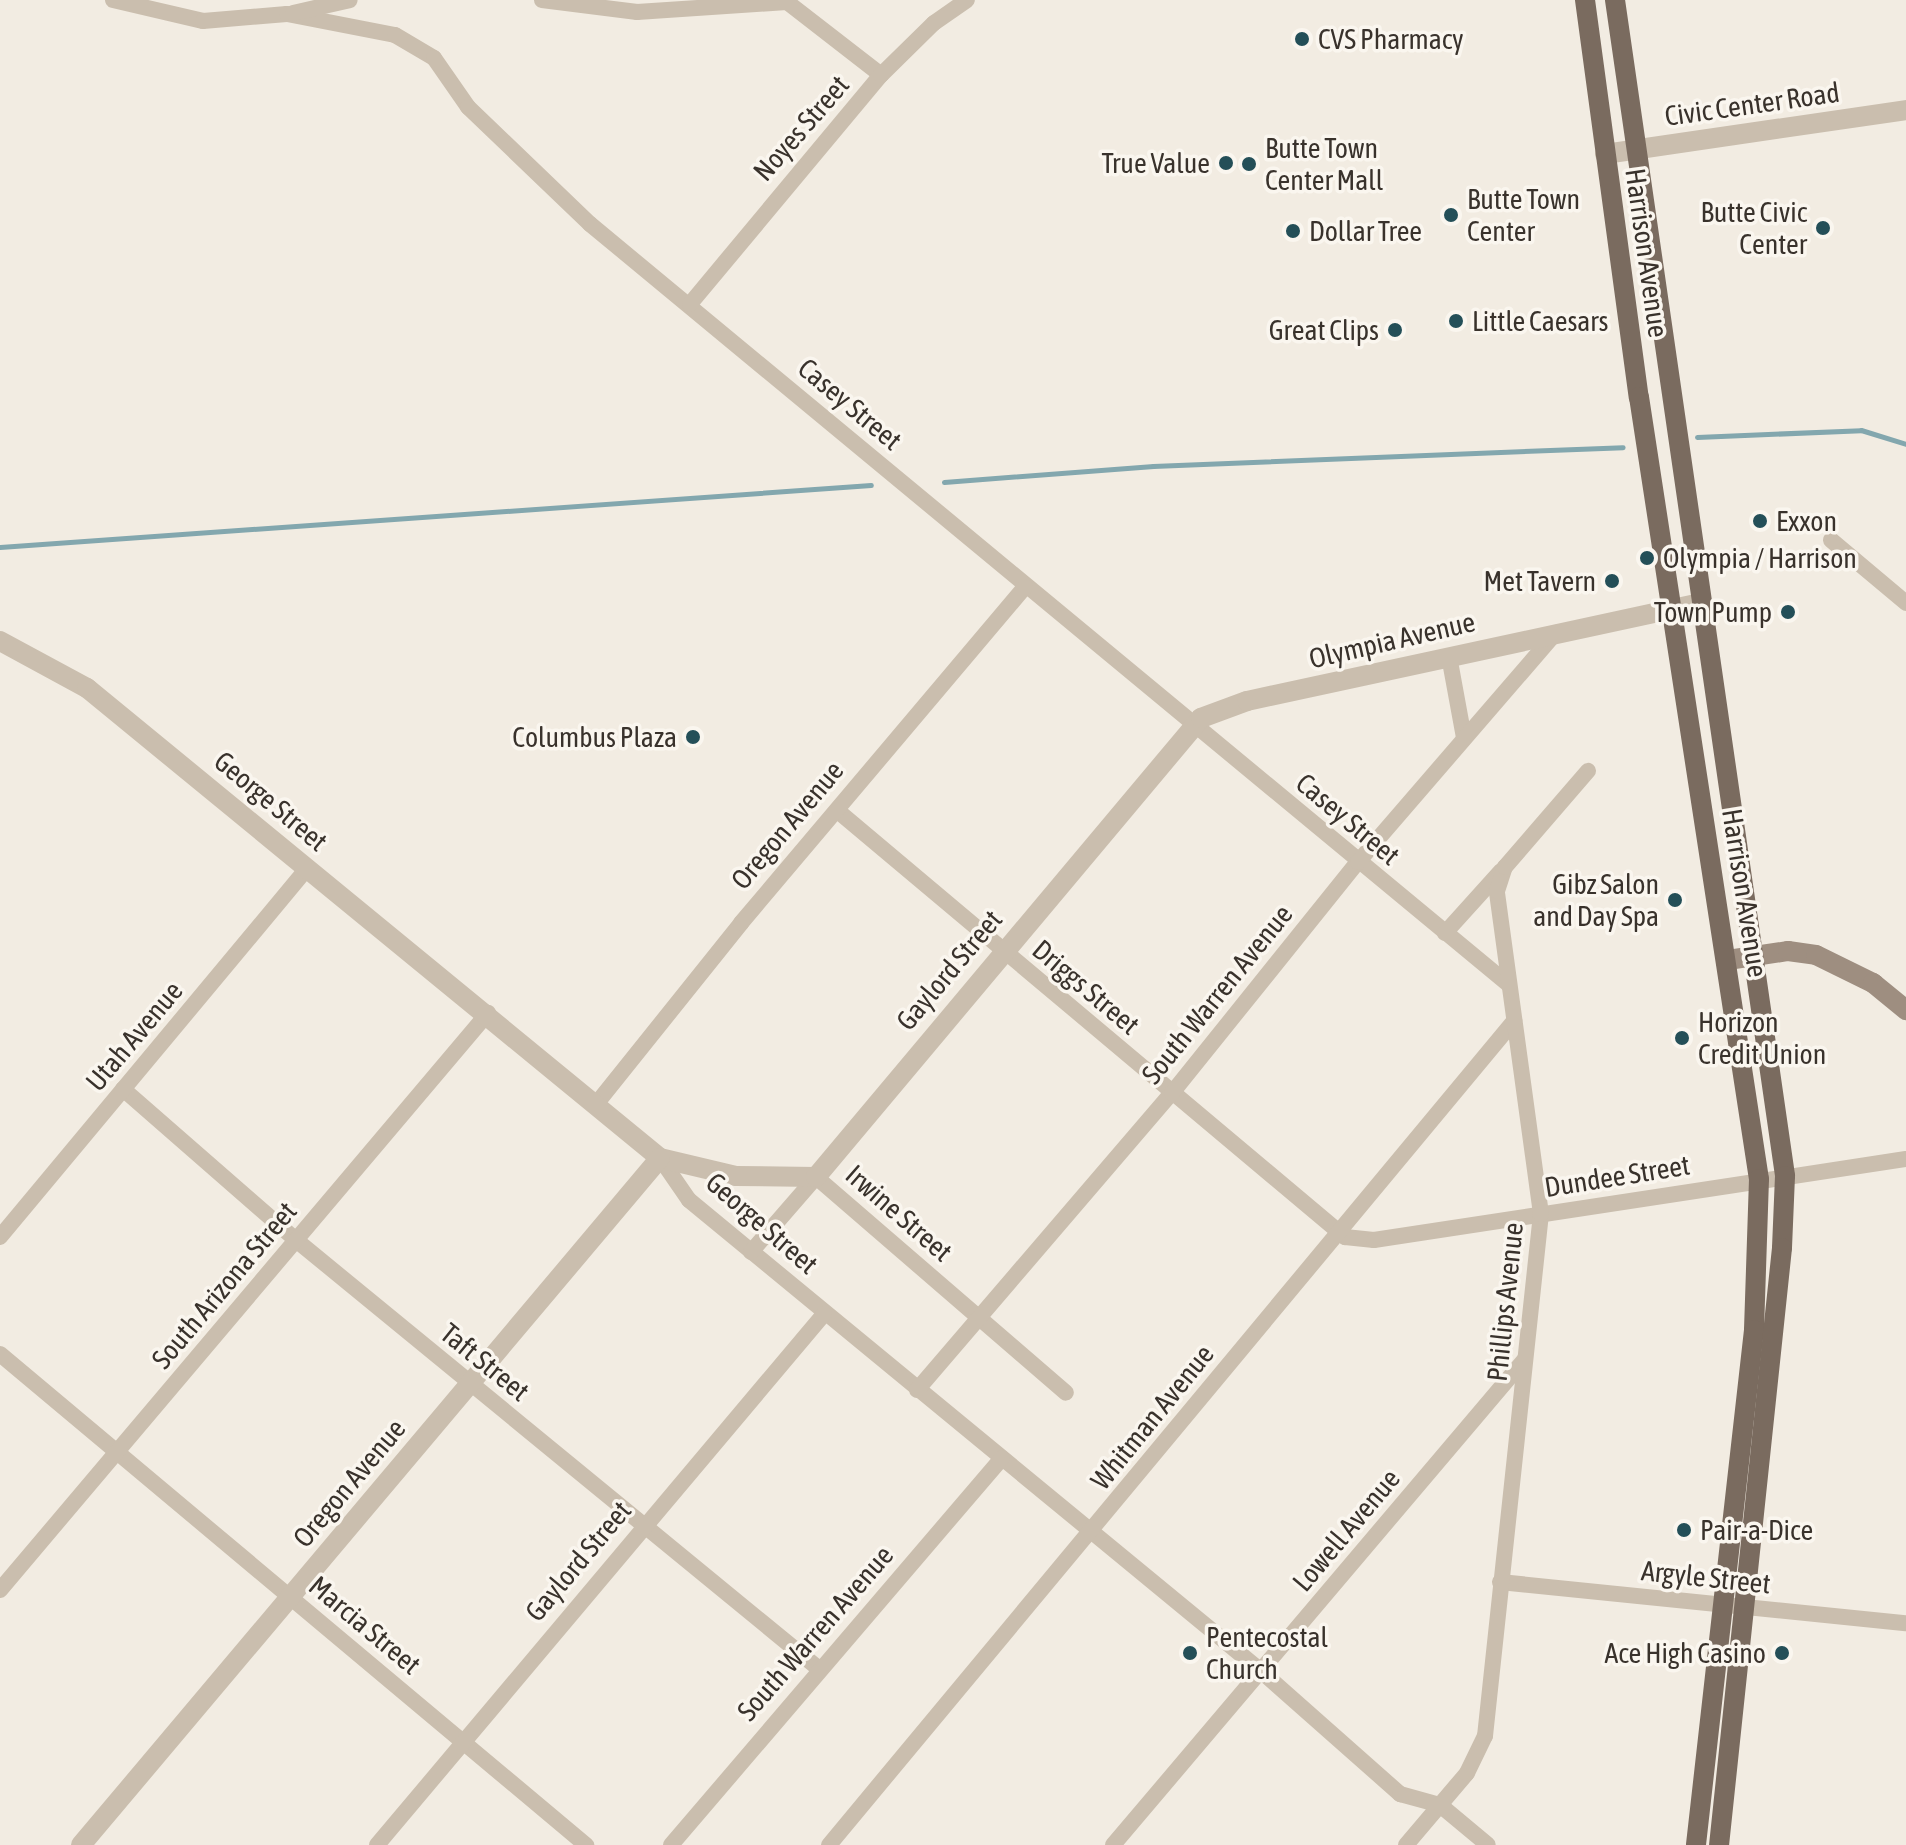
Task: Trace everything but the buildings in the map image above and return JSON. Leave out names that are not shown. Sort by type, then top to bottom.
[{"type":"main road","name":"Harrison Avenue","points":[[1585,0],[1671,607],[1728,960],[1759,1179],[1759,1266],[1719,1845]]},
{"type":"main road","name":"Harrison Avenue","points":[[1615,0],[1785,1176],[1736,1607],[1696,1845]]},
{"type":"main road","points":[[1728,960],[1788,951],[1816,955],[1873,983],[1906,1010]]},
{"type":"street","name":"Casey Street","points":[[113,0],[203,21],[287,14],[395,35],[434,58],[468,107],[590,224],[1508,984]]},
{"type":"street","points":[[287,14],[350,0]]},
{"type":"street","points":[[542,0],[637,12],[787,2],[881,75]]},
{"type":"street","name":"Noyes Street","points":[[690,304],[881,75],[934,23],[967,0]]},
{"type":"street","name":"Civic Center Road","points":[[1605,154],[1906,110]]},
{"type":"street","points":[[1831,540],[1906,603]]},
{"type":"street","name":"Oregon Avenue","points":[[597,1103],[741,923],[839,812],[1025,587]]},
{"type":"street","name":"Olympia Avenue","points":[[1193,725],[1225,707],[1558,631],[1702,603]]},
{"type":"street","name":"South Warren Avenue","points":[[917,1390],[1172,1093],[1358,862],[1558,631]]},
{"type":"street","name":"George Street","points":[[0,641],[87,688],[597,1103],[660,1158],[689,1200],[1261,1671],[1400,1794],[1440,1805],[1488,1845]]},
{"type":"street","points":[[1449,656],[1464,738]]},
{"type":"street","name":"Gaylord Street","points":[[751,1252],[1001,950],[1193,725]]},
{"type":"street","points":[[1445,933],[1588,771]]},
{"type":"street","name":"Driggs Street","points":[[839,812],[1338,1232]]},
{"type":"street","name":"Utah Avenue","points":[[0,1237],[308,867]]},
{"type":"street","name":"Phillips Avenue","points":[[1406,1845],[1467,1773],[1485,1736],[1541,1214],[1497,901],[1505,867]]},
{"type":"street","name":"South Arizona Street","points":[[0,1590],[488,1013]]},
{"type":"street","name":"Whitman Avenue","points":[[829,1845],[1514,1021]]},
{"type":"street","name":"Taft Street","points":[[123,1089],[296,1240],[818,1668]]},
{"type":"street","name":"Oregon Avenue","points":[[81,1845],[660,1158]]},
{"type":"street","name":"Irwine Street","points":[[660,1158],[736,1176],[816,1177],[1066,1393]]},
{"type":"street","name":"Dundee Street","points":[[1338,1232],[1374,1240],[1906,1159]]},
{"type":"street","name":"Gaylord Street","points":[[377,1845],[462,1740],[824,1314]]},
{"type":"street","name":"Marcia Street","points":[[0,1354],[586,1845]]},
{"type":"street","name":"Lowell Avenue","points":[[1113,1845],[1525,1359]]},
{"type":"street","name":"South Warren Avenue","points":[[671,1845],[818,1668],[1002,1458]]},
{"type":"street","name":"Argyle Street","points":[[1500,1582],[1906,1623]]},
{"type":"waterway","points":[[1697,437],[1861,430],[1906,444]]},
{"type":"waterway","points":[[944,482],[1153,466],[1623,447]]},
{"type":"waterway","points":[[0,547],[871,485]]},
{"type":"place","name":"CVS Pharmacy","points":[[1302,39]]},
{"type":"place","name":"True Value","points":[[1226,163]]},
{"type":"place","name":"Butte Town Center Mall","points":[[1249,164]]},
{"type":"place","name":"Butte Town Center","points":[[1451,215]]},
{"type":"place","name":"Butte Civic Center","points":[[1823,228]]},
{"type":"place","name":"Dollar Tree","points":[[1293,231]]},
{"type":"place","name":"Little Caesars","points":[[1456,321]]},
{"type":"place","name":"Great Clips","points":[[1395,330]]},
{"type":"place","name":"Exxon","points":[[1760,521]]},
{"type":"place","name":"Olympia / Harrison","points":[[1647,558]]},
{"type":"place","name":"Met Tavern","points":[[1612,581]]},
{"type":"place","name":"Town Pump","points":[[1788,612]]},
{"type":"place","name":"Columbus Plaza","points":[[693,737]]},
{"type":"place","name":"Gibz Salon and Day Spa","points":[[1675,900]]},
{"type":"place","name":"Horizon Credit Union","points":[[1682,1038]]},
{"type":"place","name":"Pair-a-Dice","points":[[1684,1530]]},
{"type":"place","name":"Pentecostal Church","points":[[1190,1653]]},
{"type":"place","name":"Ace High Casino","points":[[1782,1653]]}]
